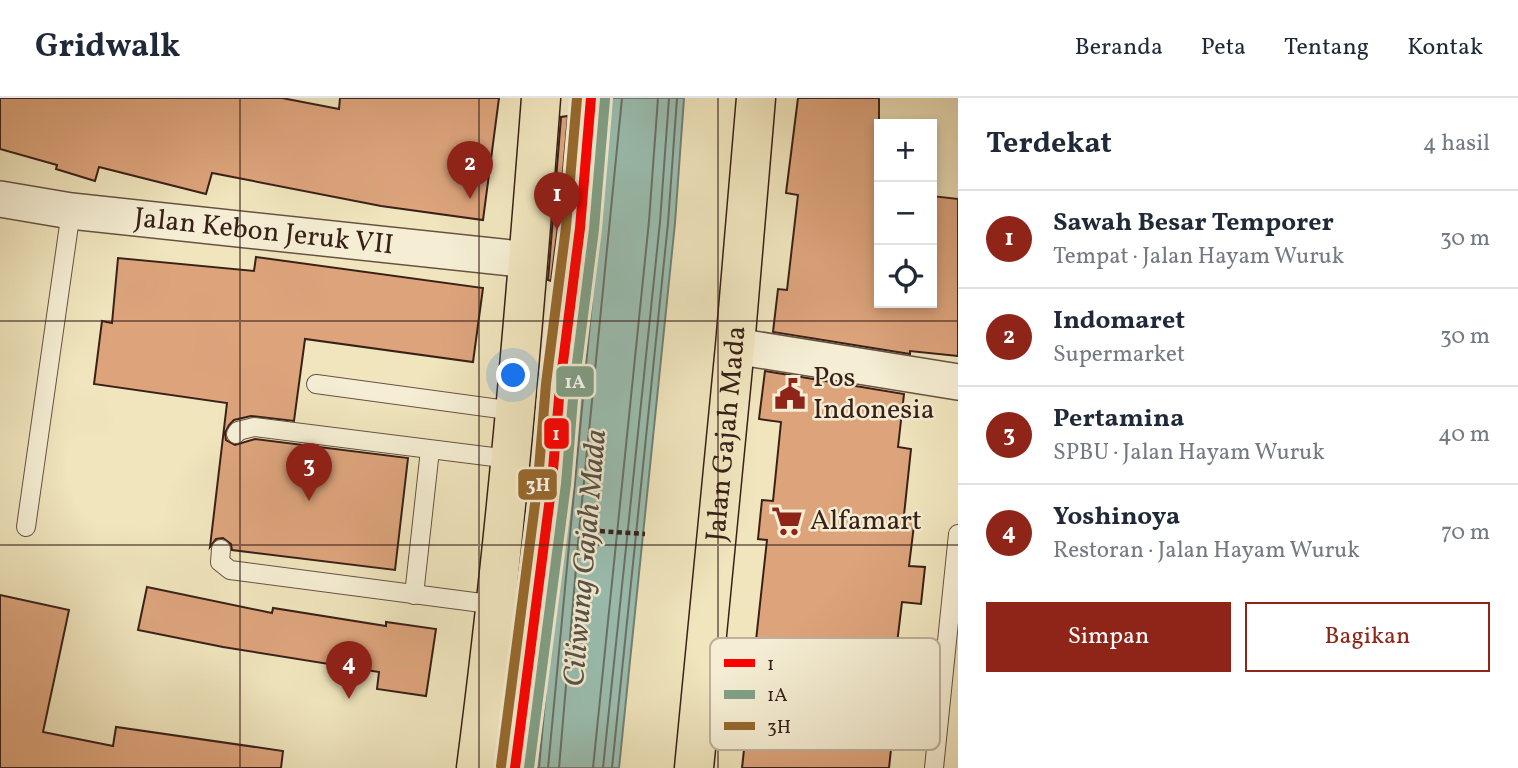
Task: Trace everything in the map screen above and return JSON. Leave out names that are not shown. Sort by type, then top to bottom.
[{"type":"main road","points":[[476,768],[497,605],[541,98]]},
{"type":"main road","points":[[515,768],[552,482],[580,228],[591,98]]},
{"type":"main road","name":"Jalan Gajah Mada","points":[[694,768],[756,98]]},
{"type":"street","name":"Jalan Kebon Jeruk VII","points":[[0,199],[71,211],[529,260]]},
{"type":"street","points":[[735,346],[958,382]]},
{"type":"lane","points":[[26,527],[71,211]]},
{"type":"lane","points":[[316,384],[514,411]]},
{"type":"lane","points":[[236,434],[254,427],[510,459]]},
{"type":"lane","points":[[414,595],[430,450]]},
{"type":"lane","points":[[940,710],[958,534]]},
{"type":"lane","points":[[221,549],[220,562],[230,570],[497,605]]},
{"type":"lane","points":[[934,768],[936,750]]},
{"type":"path","points":[[578,530],[645,534]]},
{"type":"water","name":"Ciliwung Gajah Mada","points":[[596,98],[684,98],[675,223],[619,768],[532,768]]},
{"type":"building","points":[[0,98],[282,98],[339,109],[340,98],[499,98],[483,220],[381,206],[212,173],[206,194],[99,167],[95,181],[56,169],[57,165],[0,149]]},
{"type":"building","points":[[798,98],[879,98],[879,119],[874,119],[874,308],[937,308],[937,197],[958,199],[958,356],[910,351],[910,354],[773,332],[778,289],[787,290],[798,195],[786,193]]},
{"type":"building","points":[[568,116],[551,281],[548,280],[561,117]]},
{"type":"building","points":[[256,257],[483,288],[473,362],[305,339],[294,421],[251,416],[234,420],[225,433],[226,440],[235,445],[255,439],[408,458],[395,570],[232,550],[231,544],[223,538],[216,539],[210,547],[227,403],[94,384],[102,321],[112,323],[118,258],[254,271]]},
{"type":"building","points":[[765,371],[904,394],[898,447],[911,449],[904,515],[915,517],[909,566],[925,567],[921,604],[902,602],[898,638],[756,638],[767,540],[758,539],[762,500],[773,501],[781,422],[759,419]]},
{"type":"building","points":[[147,587],[272,613],[273,608],[386,626],[386,622],[436,629],[426,696],[377,689],[379,672],[223,647],[138,630]]},
{"type":"building","points":[[0,595],[69,610],[43,732],[113,746],[116,727],[283,751],[281,768],[0,768]]},
{"type":"building","points":[[744,750],[891,750],[889,768],[742,768]]},
{"type":"transit line","name":"3H","points":[[501,766],[538,481],[546,384],[566,227],[577,98]]},
{"type":"transit line","name":"1","points":[[515,768],[552,482],[560,386],[580,228],[591,98]]},
{"type":"transit line","name":"1A","points":[[529,768],[566,484],[574,387],[594,229],[605,99]]},
{"type":"place","name":"Indomaret","points":[[470,199]]},
{"type":"place","name":"Sawah Besar Temporer","points":[[557,230]]},
{"type":"place","name":"Pos Indonesia","points":[[790,394]]},
{"type":"place","name":"Pertamina","points":[[309,501]]},
{"type":"place","name":"Alfamart","points":[[787,521]]},
{"type":"place","name":"Yoshinoya","points":[[349,699]]}]
